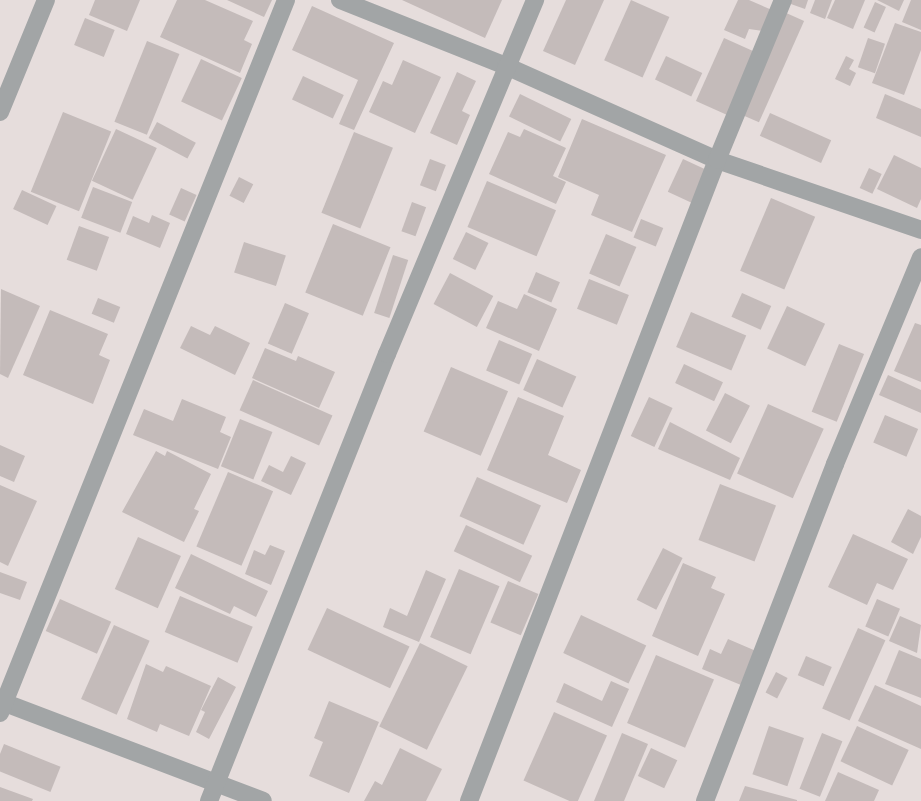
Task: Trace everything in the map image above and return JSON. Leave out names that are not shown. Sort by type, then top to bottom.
[{"type":"street","points":[[0,112],[46,0]]},
{"type":"street","points":[[263,801],[1,706],[286,0]]},
{"type":"street","points":[[340,0],[506,66],[717,159],[921,230]]},
{"type":"street","points":[[209,801],[506,66],[535,0]]},
{"type":"street","points":[[469,801],[717,159],[783,0]]},
{"type":"street","points":[[705,801],[835,464],[921,256]]},
{"type":"building","points":[[95,0],[140,0],[127,31],[89,15]]},
{"type":"building","points":[[177,0],[205,0],[253,21],[244,40],[252,44],[240,73],[160,37]]},
{"type":"building","points":[[227,0],[272,0],[264,17]]},
{"type":"building","points":[[402,0],[502,0],[485,38]]},
{"type":"building","points":[[566,0],[604,0],[575,65],[543,51]]},
{"type":"building","points":[[631,0],[669,17],[643,77],[604,60]]},
{"type":"building","points":[[738,0],[749,0],[772,10],[763,31],[749,29],[745,39],[724,30]]},
{"type":"building","points":[[789,0],[808,0],[805,9],[788,3]]},
{"type":"building","points":[[815,0],[832,0],[825,19],[810,13]]},
{"type":"building","points":[[835,0],[865,0],[853,29],[827,18]]},
{"type":"building","points":[[877,0],[904,0],[899,11]]},
{"type":"building","points":[[911,0],[921,0],[921,30],[902,22]]},
{"type":"building","points":[[875,2],[886,7],[875,32],[864,28]]},
{"type":"building","points":[[312,6],[394,43],[354,130],[339,124],[358,80],[292,50]]},
{"type":"building","points":[[784,12],[804,21],[759,122],[739,113]]},
{"type":"building","points":[[85,18],[115,30],[104,57],[74,45]]},
{"type":"building","points":[[895,23],[921,32],[921,50],[904,95],[872,83]]},
{"type":"building","points":[[724,38],[757,53],[729,116],[696,101]]},
{"type":"building","points":[[868,38],[885,44],[875,73],[858,67]]},
{"type":"building","points":[[147,41],[179,54],[147,135],[114,122]]},
{"type":"building","points":[[666,56],[702,73],[691,96],[655,80]]},
{"type":"building","points":[[846,56],[854,60],[849,69],[856,73],[850,86],[835,79]]},
{"type":"building","points":[[201,59],[242,78],[222,121],[181,102]]},
{"type":"building","points":[[403,60],[441,77],[415,133],[369,112],[383,81],[392,85]]},
{"type":"building","points":[[457,72],[476,81],[462,111],[470,115],[457,145],[430,133]]},
{"type":"building","points":[[303,76],[344,95],[333,119],[292,100]]},
{"type":"building","points":[[520,94],[571,119],[560,141],[509,116]]},
{"type":"building","points":[[885,94],[921,109],[921,137],[876,118]]},
{"type":"building","points":[[63,112],[111,131],[79,211],[31,192]]},
{"type":"building","points":[[770,113],[831,140],[821,163],[760,136]]},
{"type":"building","points":[[582,119],[666,155],[632,232],[591,215],[599,195],[558,177]]},
{"type":"building","points":[[157,122],[196,143],[187,159],[149,138]]},
{"type":"building","points":[[116,129],[157,148],[133,200],[92,181]]},
{"type":"building","points":[[524,129],[566,148],[553,176],[566,182],[556,204],[489,174],[508,132],[520,137]]},
{"type":"building","points":[[354,132],[393,148],[360,228],[321,213]]},
{"type":"building","points":[[894,155],[921,168],[921,199],[917,208],[877,189]]},
{"type":"building","points":[[430,159],[446,165],[436,191],[420,185]]},
{"type":"building","points":[[683,159],[711,172],[696,205],[668,192]]},
{"type":"building","points":[[869,168],[882,174],[872,194],[860,188]]},
{"type":"building","points":[[239,177],[253,184],[244,203],[229,196]]},
{"type":"building","points":[[487,181],[556,210],[537,256],[467,227]]},
{"type":"building","points":[[93,187],[132,202],[120,233],[81,218]]},
{"type":"building","points":[[181,188],[197,195],[185,221],[169,214]]},
{"type":"building","points":[[22,190],[56,206],[48,225],[13,209]]},
{"type":"building","points":[[771,198],[815,217],[784,289],[740,271]]},
{"type":"building","points":[[412,202],[426,207],[415,236],[401,231]]},
{"type":"building","points":[[152,215],[170,223],[160,248],[126,234],[133,216],[149,223]]},
{"type":"building","points":[[641,219],[663,228],[656,247],[634,238]]},
{"type":"building","points":[[333,224],[390,247],[363,316],[305,293]]},
{"type":"building","points":[[79,226],[109,237],[97,271],[67,260]]},
{"type":"building","points":[[466,232],[488,243],[475,270],[453,259]]},
{"type":"building","points":[[606,234],[636,247],[620,286],[589,274]]},
{"type":"building","points":[[244,242],[286,256],[276,286],[234,272]]},
{"type":"building","points":[[393,255],[408,260],[389,318],[374,313]]},
{"type":"building","points":[[536,272],[560,282],[551,302],[527,292]]},
{"type":"building","points":[[450,273],[493,296],[477,327],[434,304]]},
{"type":"building","points":[[589,279],[629,295],[617,325],[577,309]]},
{"type":"building","points":[[1,289],[40,306],[8,378],[0,374]]},
{"type":"building","points":[[742,293],[771,306],[761,330],[731,317]]},
{"type":"building","points":[[524,294],[557,309],[539,351],[486,328],[498,301],[517,309]]},
{"type":"building","points":[[98,298],[120,307],[114,323],[92,314]]},
{"type":"building","points":[[285,303],[309,313],[292,354],[268,344]]},
{"type":"building","points":[[787,306],[825,324],[805,366],[767,349]]},
{"type":"building","points":[[50,310],[108,334],[99,355],[110,360],[93,404],[23,375]]},
{"type":"building","points":[[691,312],[746,335],[731,370],[676,347]]},
{"type":"building","points":[[915,323],[921,325],[921,382],[894,371]]},
{"type":"building","points":[[191,326],[210,335],[215,326],[250,343],[235,375],[180,348]]},
{"type":"building","points":[[499,340],[532,354],[519,384],[486,370]]},
{"type":"building","points":[[839,344],[864,354],[837,422],[812,412]]},
{"type":"building","points":[[265,348],[296,361],[298,356],[335,372],[319,408],[252,378]]},
{"type":"building","points":[[537,359],[576,376],[562,408],[523,390]]},
{"type":"building","points":[[684,364],[723,382],[714,401],[675,383]]},
{"type":"building","points":[[451,367],[508,391],[481,456],[424,431]]},
{"type":"building","points":[[888,375],[921,390],[921,413],[879,395]]},
{"type":"building","points":[[253,380],[332,415],[319,446],[240,410]]},
{"type":"building","points":[[725,393],[750,406],[731,443],[706,430]]},
{"type":"building","points":[[518,397],[564,416],[548,455],[581,470],[567,503],[487,470]]},
{"type":"building","points":[[649,397],[673,408],[654,447],[631,436]]},
{"type":"building","points":[[182,399],[226,417],[220,432],[231,437],[218,469],[133,435],[144,409],[173,421]]},
{"type":"building","points":[[768,404],[824,429],[793,498],[737,473]]},
{"type":"building","points":[[885,415],[918,429],[906,457],[873,443]]},
{"type":"building","points":[[240,419],[272,432],[253,479],[221,466]]},
{"type":"building","points":[[670,422],[740,458],[730,480],[658,449]]},
{"type":"building","points":[[0,445],[25,456],[14,482],[0,476]]},
{"type":"building","points":[[156,451],[165,456],[167,451],[211,474],[194,509],[199,511],[184,542],[122,512]]},
{"type":"building","points":[[291,456],[306,463],[291,495],[261,481],[269,465],[283,472]]},
{"type":"building","points":[[228,472],[273,491],[241,566],[196,547]]},
{"type":"building","points":[[477,477],[541,505],[523,545],[460,516]]},
{"type":"building","points":[[720,484],[776,506],[755,562],[698,540]]},
{"type":"building","points":[[0,485],[37,501],[8,566],[0,562]]},
{"type":"building","points":[[908,509],[921,516],[921,537],[913,554],[891,542]]},
{"type":"building","points":[[466,525],[532,556],[520,582],[454,551]]},
{"type":"building","points":[[853,534],[908,559],[893,590],[877,583],[867,605],[828,587]]},
{"type":"building","points":[[138,537],[181,556],[158,608],[115,589]]},
{"type":"building","points":[[270,545],[285,551],[271,585],[245,574],[254,550],[265,555]]},
{"type":"building","points":[[663,548],[683,558],[656,610],[637,600]]},
{"type":"building","points":[[191,554],[268,591],[256,617],[234,606],[230,614],[175,588]]},
{"type":"building","points":[[683,563],[716,577],[711,588],[725,594],[698,656],[652,636]]},
{"type":"building","points":[[459,569],[500,586],[471,654],[430,637]]},
{"type":"building","points":[[426,570],[446,579],[419,642],[383,627],[390,608],[407,616]]},
{"type":"building","points":[[0,572],[27,582],[20,600],[0,593]]},
{"type":"building","points":[[508,581],[538,594],[521,635],[490,622]]},
{"type":"building","points":[[180,596],[253,627],[237,663],[165,632]]},
{"type":"building","points":[[60,599],[111,622],[97,654],[46,631]]},
{"type":"building","points":[[877,599],[900,609],[888,636],[865,627]]},
{"type":"building","points":[[327,608],[409,646],[390,688],[308,650]]},
{"type":"building","points":[[581,615],[646,645],[629,683],[563,653]]},
{"type":"building","points":[[900,616],[921,625],[917,653],[889,641]]},
{"type":"building","points":[[114,625],[150,641],[117,715],[81,699]]},
{"type":"building","points":[[858,628],[885,640],[850,721],[822,708]]},
{"type":"building","points":[[728,639],[756,651],[741,685],[702,669],[710,649],[721,654]]},
{"type":"building","points":[[420,643],[468,666],[427,750],[379,727]]},
{"type":"building","points":[[899,650],[921,659],[921,698],[885,684]]},
{"type":"building","points":[[656,655],[714,680],[685,748],[627,723]]},
{"type":"building","points":[[806,656],[832,667],[824,686],[798,675]]},
{"type":"building","points":[[146,664],[163,672],[166,666],[211,686],[189,736],[160,724],[157,732],[127,719]]},
{"type":"building","points":[[776,672],[788,678],[777,698],[766,692]]},
{"type":"building","points":[[218,677],[236,687],[209,739],[196,732],[205,712],[201,710]]},
{"type":"building","points":[[611,681],[629,689],[612,727],[556,702],[564,683],[602,701]]},
{"type":"building","points":[[875,685],[921,706],[921,749],[858,721]]},
{"type":"building","points":[[329,701],[379,722],[349,793],[309,776],[323,742],[314,738]]},
{"type":"building","points":[[554,712],[607,736],[578,801],[570,801],[523,781]]},
{"type":"building","points":[[769,726],[804,738],[787,786],[752,774]]},
{"type":"building","points":[[857,726],[909,750],[892,785],[841,761]]},
{"type":"building","points":[[622,733],[648,744],[624,801],[594,801]]},
{"type":"building","points":[[822,733],[842,741],[820,797],[800,789]]},
{"type":"building","points":[[4,744],[61,767],[50,792],[0,772],[0,754]]},
{"type":"building","points":[[400,748],[442,769],[426,801],[364,801],[375,781],[382,785]]},
{"type":"building","points":[[651,748],[677,760],[664,788],[638,776]]},
{"type":"building","points":[[838,772],[879,790],[874,801],[825,801]]},
{"type":"building","points":[[745,786],[797,800],[797,801],[739,801]]},
{"type":"building","points":[[0,787],[33,799],[32,801],[0,801]]}]
